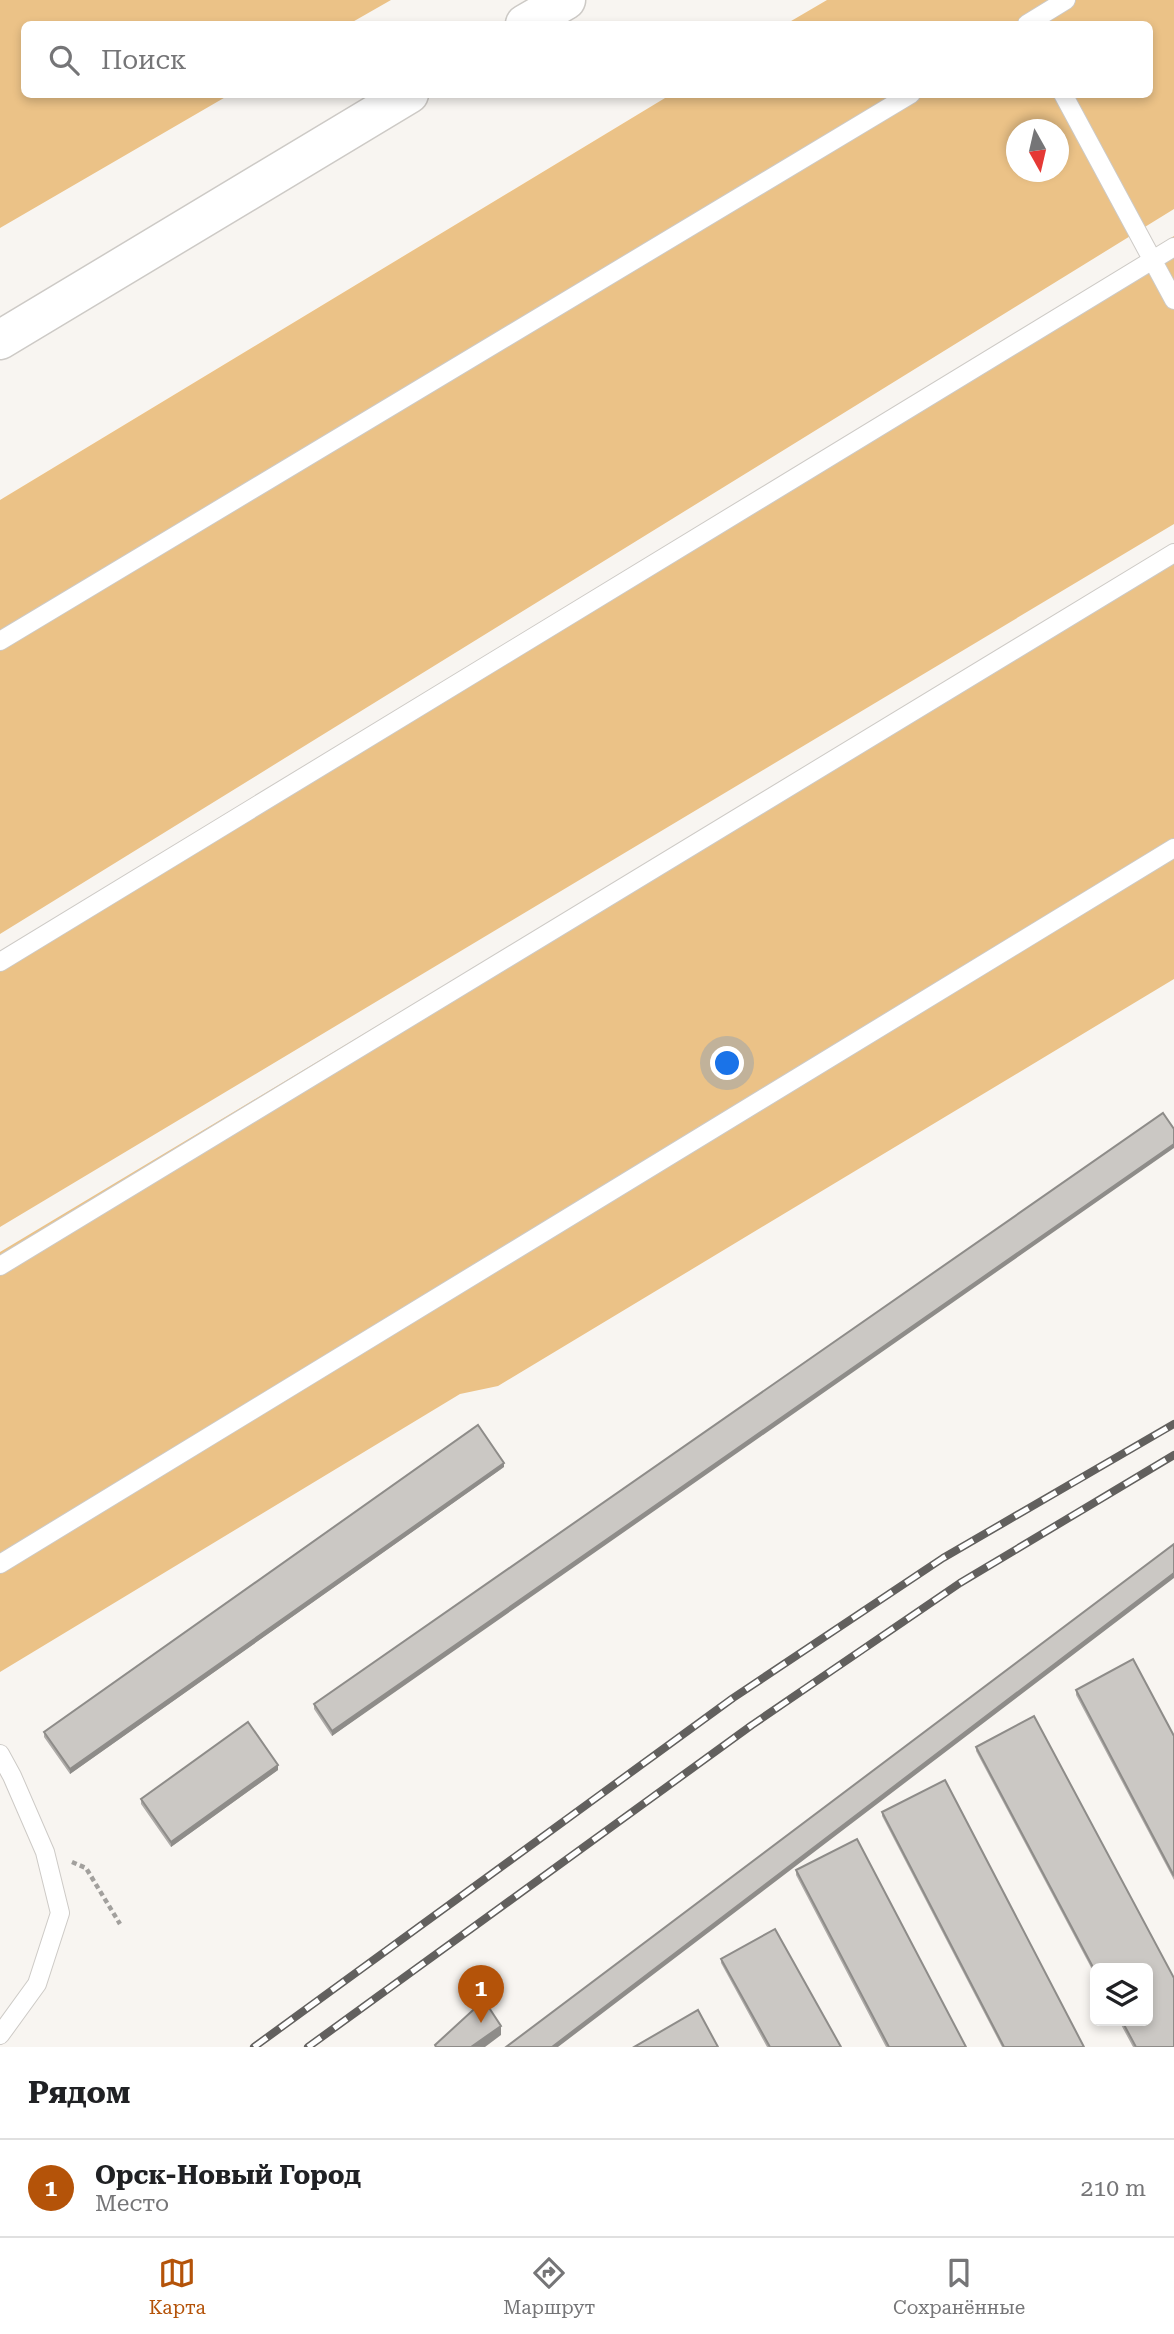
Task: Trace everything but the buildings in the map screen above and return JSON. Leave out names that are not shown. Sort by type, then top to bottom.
[{"type":"main road","points":[[530,21],[566,0]]},
{"type":"main road","points":[[0,340],[401,98]]},
{"type":"lane","points":[[1032,21],[1066,0]]},
{"type":"lane","points":[[0,641],[904,98]]},
{"type":"lane","points":[[1065,98],[1174,300]]},
{"type":"lane","points":[[0,962],[1174,247]]},
{"type":"lane","points":[[0,1266],[1174,554]]},
{"type":"lane","points":[[0,1564],[1174,848]]},
{"type":"lane","points":[[0,1754],[45,1852],[60,1913],[37,1984],[0,2035]]},
{"type":"path","points":[[45,1852],[86,1868],[120,1924]]},
{"type":"shaded area","points":[[0,0],[391,0],[354,21],[21,21],[21,98],[224,98],[0,228]]},
{"type":"shaded area","points":[[827,0],[1174,0],[1174,209],[0,934],[0,500],[665,98],[1153,98],[1153,21],[791,21]]},
{"type":"shaded area","points":[[1174,236],[1174,524],[0,1227],[0,963],[437,688]]},
{"type":"shaded area","points":[[1174,548],[1174,979],[498,1386],[460,1394],[0,1672],[0,1252]]},
{"type":"railway","points":[[254,2047],[733,1698],[943,1558],[1174,1424]]},
{"type":"railway","points":[[308,2047],[752,1725],[960,1583],[1174,1455]]},
{"type":"place","name":"Орск-Новый Город","points":[[481,2023]]}]
